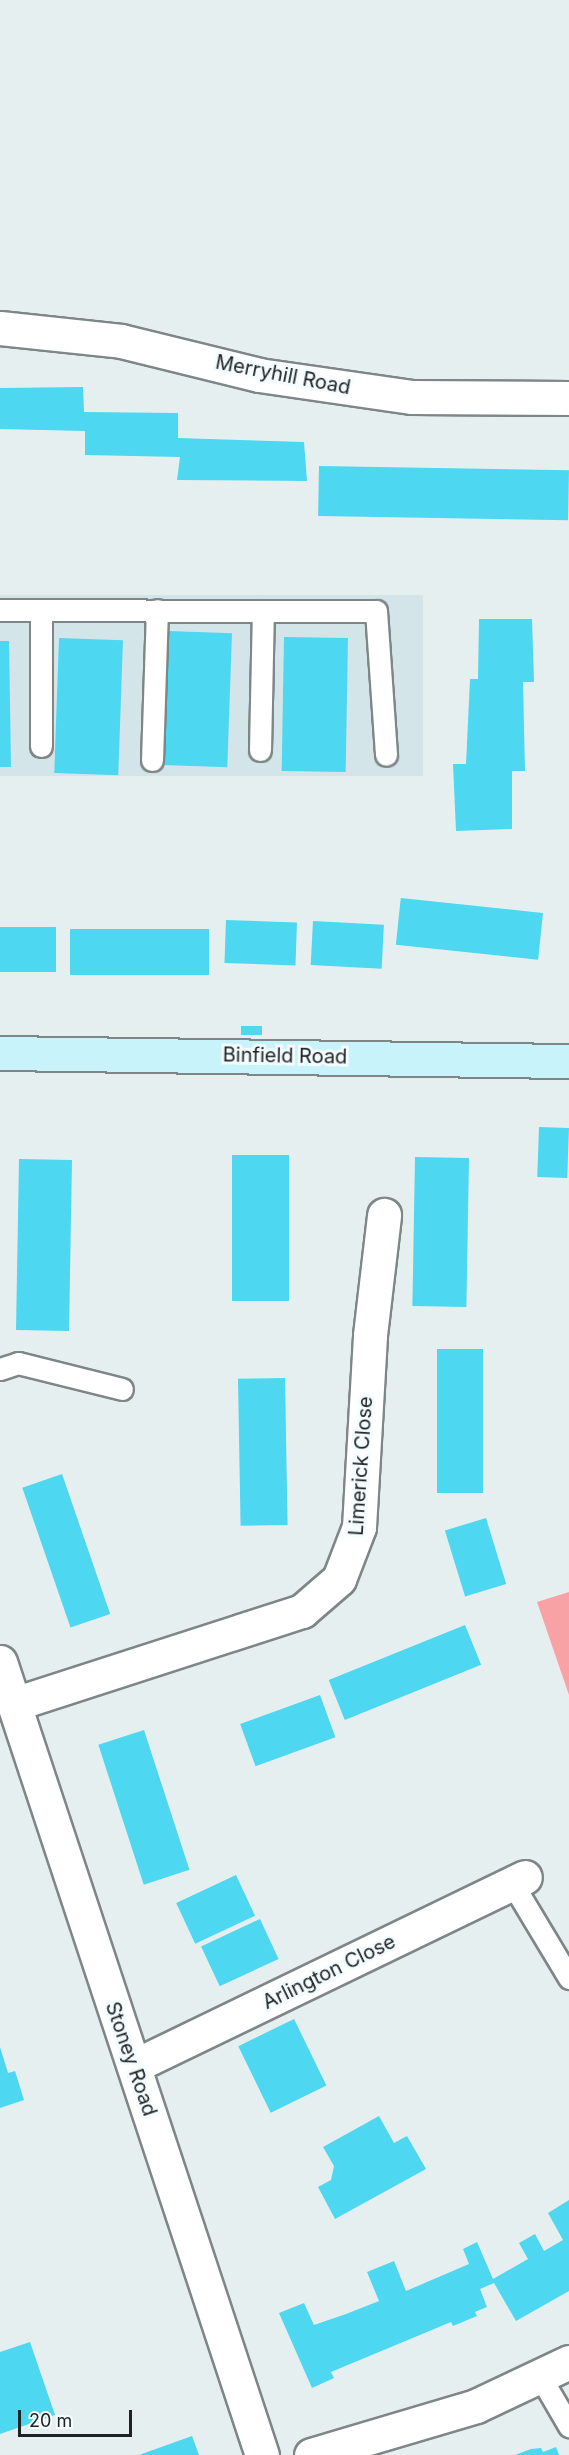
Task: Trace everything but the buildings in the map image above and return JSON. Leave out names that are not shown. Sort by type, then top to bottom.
[{"type":"main road","name":"Binfield Road","points":[[0,1053],[569,1061]]},
{"type":"street","name":"Merryhill Road","points":[[0,328],[121,341],[259,375],[412,397],[569,398]]},
{"type":"street","name":"Limerick Close","points":[[14,1704],[302,1611],[339,1579],[359,1527],[370,1335],[384,1215]]},
{"type":"street","name":"Stoney Road","points":[[0,1662],[262,2455]]},
{"type":"street","name":"Arlington Close","points":[[134,2067],[518,1880]]},
{"type":"street","points":[[311,2455],[476,2406],[555,2370]]},
{"type":"lane","points":[[0,610],[376,611],[386,755]]},
{"type":"lane","points":[[41,610],[41,746]]},
{"type":"lane","points":[[152,759],[157,610]]},
{"type":"lane","points":[[260,750],[263,611]]},
{"type":"lane","points":[[0,1369],[18,1363],[122,1389]]},
{"type":"lane","points":[[518,1880],[569,1978]]},
{"type":"lane","points":[[555,2370],[569,2426]]},
{"type":"shaded area","points":[[0,595],[423,595],[423,776],[0,776]]},
{"type":"shaded area","points":[[569,1592],[569,1695],[537,1602]]}]
